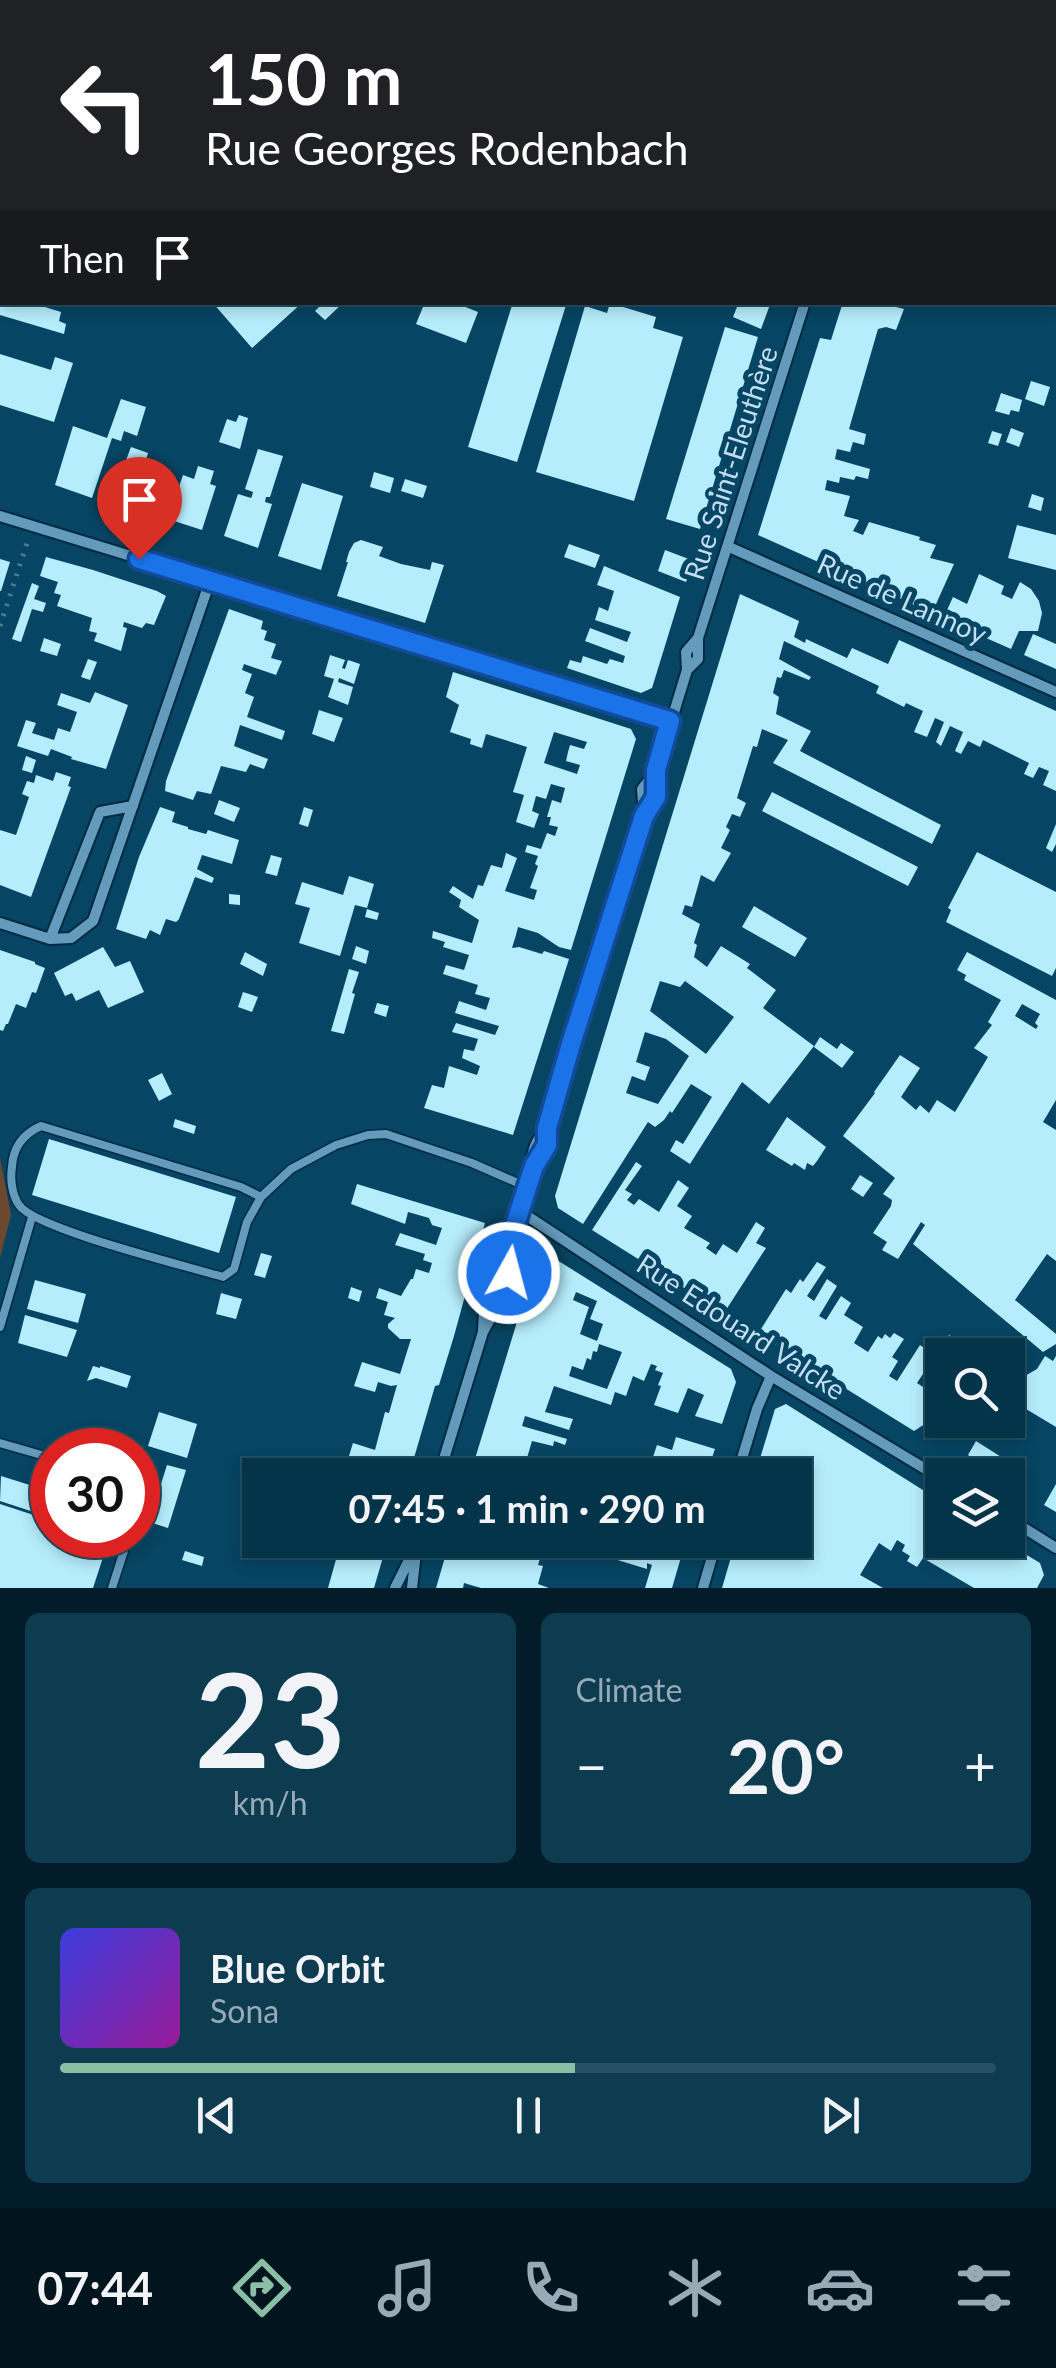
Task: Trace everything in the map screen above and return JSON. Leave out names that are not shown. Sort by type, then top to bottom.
[{"type":"street","name":"Rue Saint-Eleuthère","points":[[444,1458],[483,1332],[509,1273],[506,1253],[533,1172],[536,1142],[547,1128],[644,816],[656,797],[656,770],[670,721],[687,670],[698,658],[698,638],[804,305]]},
{"type":"street","points":[[0,516],[670,721]]},
{"type":"street","name":"Rue de Lannoy","points":[[729,547],[1056,692]]},
{"type":"street","points":[[0,923],[50,940],[71,938],[94,921],[210,582]]},
{"type":"street","points":[[50,940],[100,812],[133,806]]},
{"type":"street","name":"Rue Edouard Valcke","points":[[518,1210],[771,1376],[925,1469]]},
{"type":"street","points":[[742,1458],[756,1409],[771,1376]]},
{"type":"street","points":[[1025,1529],[1056,1548]]},
{"type":"street","points":[[395,1588],[410,1558]]},
{"type":"street","points":[[412,1588],[416,1558]]},
{"type":"street","points":[[703,1588],[712,1558]]},
{"type":"lane","points":[[261,1197],[240,1187],[41,1126],[28,1132],[16,1146],[12,1168],[12,1189],[19,1206],[32,1217],[63,1230],[223,1277],[234,1269],[248,1222],[261,1197],[291,1169],[336,1144],[386,1134],[472,1163],[527,1187]]},
{"type":"lane","points":[[0,1327],[32,1217]]},
{"type":"lane","points":[[0,1443],[30,1452]]},
{"type":"lane","points":[[112,1588],[122,1558]]},
{"type":"path","points":[[0,626],[32,526]]},
{"type":"shaded area","points":[[0,1158],[11,1215],[0,1258]]},
{"type":"building","points":[[0,305],[45,305],[61,312],[59,321],[66,324],[64,334],[0,315]]},
{"type":"building","points":[[215,305],[300,305],[252,348]]},
{"type":"building","points":[[321,305],[341,305],[325,320],[315,311]]},
{"type":"building","points":[[424,305],[460,305],[478,312],[466,343],[416,324]]},
{"type":"building","points":[[512,305],[566,305],[517,462],[468,447]]},
{"type":"building","points":[[609,305],[617,305],[656,317],[653,328],[683,337],[634,501],[536,472],[585,306],[607,313]]},
{"type":"building","points":[[738,305],[770,305],[761,329],[733,317]]},
{"type":"building","points":[[842,305],[892,305],[904,309],[896,330],[878,329],[849,429],[866,434],[864,445],[853,442],[850,452],[837,449],[835,459],[870,469],[868,479],[840,477],[839,483],[827,480],[825,490],[850,496],[844,516],[859,520],[853,531],[863,535],[869,522],[920,537],[919,540],[936,545],[930,558],[954,564],[932,613],[758,535],[820,338],[831,340]]},
{"type":"building","points":[[725,327],[758,337],[700,529],[666,519]]},
{"type":"building","points":[[0,354],[51,370],[55,357],[73,363],[54,422],[0,405]]},
{"type":"building","points":[[1031,381],[1050,387],[1044,406],[1025,399]]},
{"type":"building","points":[[1001,393],[1022,400],[1019,412],[1011,410],[1009,415],[995,411]]},
{"type":"building","points":[[121,399],[146,407],[137,436],[124,431],[121,441],[112,438],[92,498],[55,485],[73,426],[107,438]]},
{"type":"building","points":[[239,415],[248,418],[240,449],[219,442],[227,419],[236,422]]},
{"type":"building","points":[[1011,428],[1024,433],[1019,447],[1006,442]]},
{"type":"building","points":[[992,431],[1002,434],[998,446],[988,443]]},
{"type":"building","points":[[131,447],[148,453],[146,460],[161,465],[149,515],[112,498]]},
{"type":"building","points":[[258,449],[283,456],[270,497],[266,497],[265,502],[272,504],[258,548],[224,536],[238,494],[252,496],[253,492],[245,489]]},
{"type":"building","points":[[198,466],[214,471],[210,484],[216,486],[202,530],[168,519],[183,475],[194,479]]},
{"type":"building","points":[[374,472],[394,478],[390,493],[370,487]]},
{"type":"building","points":[[405,479],[427,486],[423,498],[401,491]]},
{"type":"building","points":[[302,483],[343,496],[321,570],[278,556]]},
{"type":"building","points":[[1032,494],[1044,498],[1041,511],[1028,507]]},
{"type":"building","points":[[1017,525],[1056,535],[1056,570],[1008,558]]},
{"type":"building","points":[[361,540],[383,547],[379,556],[401,564],[430,570],[432,562],[444,565],[425,623],[337,596],[349,552]]},
{"type":"building","points":[[569,544],[600,555],[595,568],[564,557]]},
{"type":"building","points":[[665,550],[694,561],[686,582],[658,571]]},
{"type":"building","points":[[46,557],[166,596],[154,625],[146,623],[142,628],[124,622],[123,627],[127,628],[121,651],[94,641],[97,633],[89,631],[92,618],[57,606],[61,595],[54,593],[58,582],[40,576]]},
{"type":"building","points":[[0,559],[10,562],[1,591],[0,591]]},
{"type":"building","points":[[604,566],[680,597],[652,688],[641,693],[567,668],[570,660],[581,663],[583,656],[607,664],[610,659],[623,663],[625,656],[585,641],[590,628],[627,642],[631,632],[595,620],[599,607],[608,611],[614,591],[597,585]]},
{"type":"building","points":[[979,574],[1004,586],[1001,594],[1012,599],[1020,582],[1031,589],[1042,613],[1038,631],[1019,631],[1011,649],[943,619],[953,597],[967,604]]},
{"type":"building","points":[[32,583],[39,586],[34,599],[46,603],[43,612],[32,609],[21,642],[12,639]]},
{"type":"building","points":[[740,594],[799,621],[794,637],[805,643],[806,639],[847,658],[852,648],[888,664],[899,640],[1056,711],[1056,791],[1043,785],[1049,771],[1039,767],[1033,778],[1024,774],[1029,763],[983,740],[980,747],[968,741],[961,754],[955,751],[963,732],[950,726],[941,746],[936,742],[944,722],[935,718],[927,737],[914,732],[923,711],[906,703],[904,707],[876,693],[879,686],[784,641],[779,659],[811,677],[809,680],[784,670],[781,678],[777,677],[773,693],[779,697],[776,714],[811,731],[800,751],[941,825],[932,844],[773,763],[788,740],[762,729],[737,798],[746,803],[740,817],[732,814],[726,827],[730,830],[721,848],[731,853],[714,882],[701,875],[692,907],[685,905],[682,914],[700,924],[694,957],[707,967],[721,946],[750,964],[747,968],[776,990],[763,1008],[814,1046],[769,1104],[742,1082],[690,1164],[670,1151],[676,1140],[683,1144],[712,1097],[691,1084],[672,1113],[655,1127],[648,1122],[583,1224],[558,1208],[555,1196]],"holes":[[[660,981],[680,987],[685,981],[734,1017],[706,1054],[650,1011]],[[645,1032],[666,1039],[689,1056],[658,1104],[626,1093],[632,1076],[645,1081],[650,1067],[636,1062]]]},
{"type":"building","points":[[229,609],[263,621],[261,629],[267,631],[264,640],[276,644],[271,658],[282,661],[276,675],[244,664],[242,670],[252,674],[245,693],[254,697],[247,717],[285,731],[282,740],[240,725],[234,746],[268,759],[264,769],[250,764],[246,772],[221,766],[211,794],[197,791],[193,800],[165,791],[166,781]]},
{"type":"building","points":[[1033,634],[1056,644],[1056,669],[1024,655]]},
{"type":"building","points":[[44,638],[61,644],[57,656],[40,651]]},
{"type":"building","points":[[330,655],[345,660],[345,669],[348,660],[360,664],[354,684],[339,678],[338,682],[353,687],[348,705],[328,697],[334,679],[324,676]]},
{"type":"building","points":[[88,659],[97,662],[90,680],[81,677]]},
{"type":"building","points":[[453,672],[631,729],[636,739],[571,950],[518,927],[512,948],[542,954],[544,951],[569,959],[513,1135],[424,1108],[432,1085],[444,1088],[449,1066],[477,1075],[480,1066],[462,1058],[464,1049],[474,1051],[478,1039],[452,1032],[456,1023],[495,1035],[499,1026],[455,1013],[459,1001],[486,1010],[490,998],[475,994],[478,985],[443,974],[446,965],[464,970],[469,955],[443,947],[445,942],[432,938],[433,931],[472,943],[479,920],[459,907],[461,900],[449,892],[453,886],[473,899],[491,865],[502,868],[506,853],[517,858],[505,891],[534,900],[537,890],[530,888],[538,856],[525,852],[527,845],[541,849],[547,833],[555,836],[558,827],[549,825],[551,817],[547,817],[552,800],[561,803],[565,788],[551,784],[546,799],[536,796],[532,811],[539,814],[534,828],[516,822],[524,795],[513,792],[527,747],[486,734],[482,748],[470,744],[471,739],[450,732],[459,705],[446,697]],"holes":[[[554,732],[587,742],[584,749],[570,745],[566,761],[580,765],[577,774],[544,763]]]},
{"type":"building","points":[[95,692],[128,705],[106,769],[51,749],[48,756],[17,746],[26,720],[36,723],[32,733],[54,740],[58,728],[70,732],[77,712],[57,705],[61,693],[90,703]]},
{"type":"building","points":[[319,710],[343,718],[334,742],[312,734]]},
{"type":"building","points":[[26,756],[36,760],[32,773],[22,770]]},
{"type":"building","points":[[56,772],[71,777],[71,787],[31,897],[0,885],[0,830],[16,835],[29,797],[22,794],[27,781],[34,783],[36,775],[53,781]]},
{"type":"building","points":[[772,792],[918,867],[908,886],[762,811]]},
{"type":"building","points":[[219,800],[240,808],[234,822],[214,814]]},
{"type":"building","points":[[160,807],[175,812],[172,822],[188,829],[206,834],[208,830],[239,840],[232,864],[202,855],[197,869],[214,878],[212,883],[195,877],[179,919],[166,919],[160,935],[150,930],[146,939],[116,929]]},
{"type":"building","points":[[304,807],[313,810],[308,827],[299,824]]},
{"type":"building","points":[[1056,824],[1056,844],[1052,852],[1046,848]]},
{"type":"building","points":[[977,852],[1056,892],[1056,968],[1052,976],[946,922],[951,910],[948,908]]},
{"type":"building","points":[[271,855],[282,858],[277,876],[265,873]]},
{"type":"building","points":[[349,876],[374,884],[367,908],[355,905],[340,956],[299,943],[310,908],[295,904],[302,882],[343,895]]},
{"type":"building","points":[[229,894],[240,895],[240,905],[229,904]]},
{"type":"building","points":[[754,906],[807,938],[795,957],[742,927]]},
{"type":"building","points":[[367,909],[379,913],[377,920],[365,917]]},
{"type":"building","points":[[356,946],[369,951],[366,964],[352,959]]},
{"type":"building","points":[[103,947],[115,967],[130,961],[144,992],[108,1008],[99,990],[76,1001],[72,993],[65,996],[54,973]]},
{"type":"building","points":[[0,950],[45,968],[26,1008],[16,1004],[3,1031],[0,1030]]},
{"type":"building","points":[[245,952],[267,964],[263,976],[240,964]]},
{"type":"building","points":[[967,952],[1056,1000],[1056,1100],[1043,1122],[1056,1130],[1056,1261],[1047,1254],[1015,1300],[1056,1334],[1056,1344],[1043,1352],[913,1244],[925,1225],[921,1222],[898,1259],[882,1250],[887,1242],[873,1233],[891,1206],[892,1200],[883,1194],[895,1178],[843,1136],[900,1055],[920,1068],[901,1097],[916,1110],[920,1105],[929,1113],[937,1100],[955,1112],[988,1057],[974,1048],[992,1025],[988,1022],[1001,1000],[964,980],[966,975],[957,970]],"holes":[[[1022,1004],[1040,1014],[1036,1029],[1015,1016]]]},
{"type":"building","points":[[349,969],[359,972],[344,1034],[331,1031]]},
{"type":"building","points":[[243,992],[258,997],[252,1012],[238,1007]]},
{"type":"building","points":[[377,1003],[389,1006],[386,1017],[374,1013]]},
{"type":"building","points":[[820,1037],[837,1049],[841,1043],[854,1052],[842,1068],[814,1047]]},
{"type":"building","points":[[162,1073],[172,1094],[159,1101],[148,1080]]},
{"type":"building","points":[[787,1117],[826,1147],[813,1166],[807,1163],[805,1170],[766,1150]]},
{"type":"building","points":[[175,1119],[196,1126],[194,1134],[173,1127]]},
{"type":"building","points":[[49,1139],[236,1197],[219,1253],[32,1195]]},
{"type":"building","points":[[636,1162],[642,1166],[625,1190],[632,1194],[627,1200],[634,1205],[639,1199],[659,1212],[678,1180],[689,1188],[677,1206],[692,1216],[684,1228],[710,1243],[706,1248],[716,1255],[723,1244],[737,1253],[756,1222],[765,1228],[756,1243],[766,1248],[724,1313],[592,1230]]},
{"type":"building","points":[[860,1175],[873,1183],[863,1197],[851,1189]]},
{"type":"building","points":[[357,1184],[485,1223],[454,1336],[414,1458],[349,1456],[353,1443],[375,1450],[397,1385],[378,1382],[375,1392],[354,1386],[362,1362],[400,1374],[411,1339],[400,1339],[388,1328],[395,1318],[384,1315],[388,1302],[376,1298],[379,1288],[401,1296],[416,1269],[429,1273],[432,1263],[423,1260],[425,1254],[395,1245],[400,1233],[436,1245],[442,1228],[432,1225],[429,1218],[408,1212],[405,1224],[351,1204]]},
{"type":"building","points":[[261,1253],[272,1256],[265,1278],[254,1275]]},
{"type":"building","points":[[549,1255],[731,1369],[736,1382],[722,1424],[695,1416],[704,1395],[688,1388],[678,1413],[654,1405],[663,1373],[651,1364],[644,1381],[633,1376],[626,1396],[615,1392],[611,1405],[554,1386],[545,1412],[573,1419],[569,1430],[525,1416],[522,1426],[567,1439],[565,1445],[532,1441],[527,1458],[475,1458],[536,1260]],"holes":[[[576,1292],[597,1301],[590,1319],[603,1324],[597,1341],[580,1334],[589,1307],[573,1300]],[[599,1344],[622,1352],[607,1389],[569,1376],[572,1366],[583,1370]]]},
{"type":"building","points":[[817,1262],[826,1267],[807,1296],[814,1301],[827,1279],[837,1286],[819,1316],[826,1320],[841,1296],[851,1303],[844,1315],[863,1327],[854,1343],[868,1352],[878,1336],[882,1339],[885,1334],[890,1338],[894,1333],[904,1339],[892,1357],[898,1361],[889,1376],[897,1381],[920,1345],[925,1349],[925,1371],[917,1383],[925,1388],[925,1424],[914,1431],[758,1334],[786,1289],[791,1293],[800,1279],[803,1282]]},
{"type":"building","points":[[35,1280],[86,1294],[78,1323],[27,1309]]},
{"type":"building","points":[[351,1287],[362,1291],[359,1302],[348,1298]]},
{"type":"building","points":[[221,1293],[242,1299],[236,1319],[216,1314]]},
{"type":"building","points":[[25,1315],[77,1330],[67,1357],[18,1343]]},
{"type":"building","points":[[1045,1356],[1053,1361],[1056,1356],[1056,1427],[1025,1408],[1025,1376],[1037,1369]]},
{"type":"building","points":[[93,1366],[131,1376],[127,1388],[96,1378],[87,1381]]},
{"type":"building","points":[[786,1404],[925,1491],[925,1558],[1025,1558],[1025,1554],[1040,1563],[1044,1575],[1037,1588],[974,1588],[923,1558],[917,1567],[907,1561],[910,1556],[902,1551],[905,1545],[897,1540],[891,1551],[879,1543],[860,1575],[883,1588],[722,1588],[731,1558],[812,1558],[812,1458],[760,1458],[775,1409]]},
{"type":"building","points":[[159,1412],[197,1424],[187,1458],[160,1450],[160,1428],[154,1428]]},
{"type":"building","points":[[676,1437],[715,1449],[712,1458],[653,1458],[657,1445],[672,1450]]},
{"type":"building","points":[[976,1441],[1003,1458],[973,1458],[968,1455]]},
{"type":"building","points":[[167,1465],[186,1470],[168,1528],[160,1525],[160,1487]]},
{"type":"building","points":[[1,1476],[30,1485],[30,1511],[0,1501]]},
{"type":"building","points":[[1056,1484],[1056,1512],[1044,1505]]},
{"type":"building","points":[[0,1504],[30,1514],[30,1558],[103,1558],[93,1588],[0,1588]]},
{"type":"building","points":[[185,1551],[204,1557],[202,1566],[182,1560]]},
{"type":"building","points":[[336,1558],[383,1558],[374,1588],[328,1588]]},
{"type":"building","points":[[445,1558],[540,1558],[538,1565],[543,1566],[538,1584],[549,1588],[481,1588],[464,1583],[463,1588],[436,1588]]},
{"type":"building","points":[[611,1558],[681,1558],[672,1588],[645,1588],[652,1565],[647,1563],[647,1569]]},
{"type":"route","points":[[139,559],[670,721],[656,770],[656,797],[644,816],[571,1044],[547,1128],[547,1145],[534,1166],[518,1210],[506,1253],[509,1273]]}]
